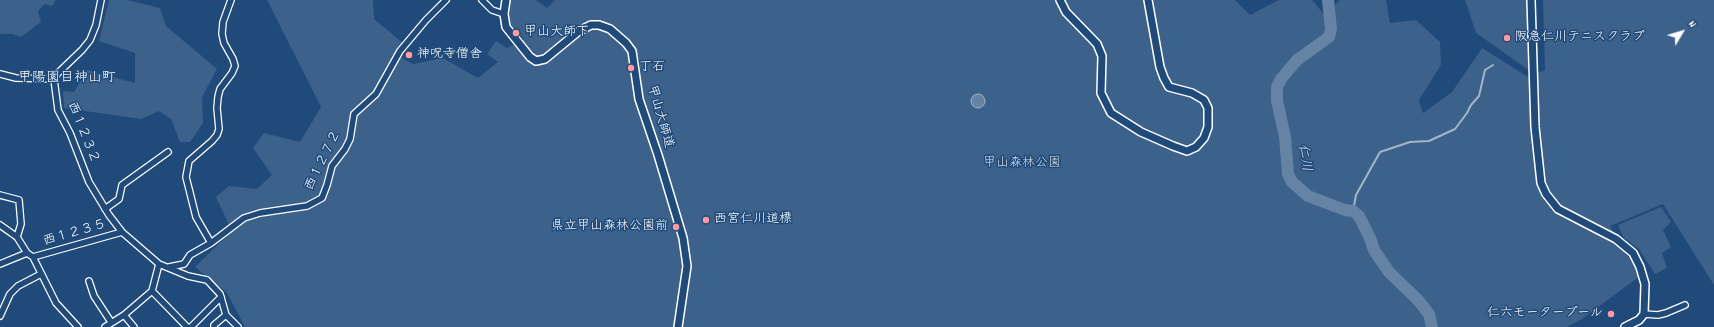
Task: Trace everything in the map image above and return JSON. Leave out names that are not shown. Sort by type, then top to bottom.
[{"type":"street","points":[[0,74],[16,78],[54,79],[90,40],[96,25],[101,0]]},
{"type":"street","points":[[211,243],[196,217],[186,172],[189,160],[217,136],[219,129],[217,108],[220,89],[232,73],[235,66],[234,59],[224,43],[222,34],[223,22],[231,0]]},
{"type":"street","name":"西１２７２","points":[[169,267],[184,264],[196,250],[211,243],[244,218],[260,213],[307,206],[322,198],[332,166],[345,149],[350,139],[354,114],[376,94],[400,51],[426,20],[446,0]]},
{"type":"street","points":[[482,0],[492,10],[504,14]]},
{"type":"street","name":"甲山大師道","points":[[506,0],[504,14],[506,27],[530,57],[536,61],[545,59],[579,31],[591,25],[599,25],[610,29],[626,43],[632,51],[639,99],[658,155],[683,238],[687,266],[678,327]]},
{"type":"street","points":[[1060,0],[1066,12],[1097,44],[1102,56],[1101,93],[1112,113],[1141,132],[1188,151],[1196,147],[1204,138],[1208,128],[1208,108],[1204,100],[1192,93],[1170,87],[1164,78],[1160,67],[1148,0]]},
{"type":"street","points":[[1531,0],[1535,127],[1542,183],[1546,194],[1558,209],[1616,239],[1633,253],[1640,267],[1645,284],[1644,314],[1639,320],[1625,327]]},
{"type":"street","name":"西１２３２","points":[[54,79],[58,110],[70,133],[89,182],[105,209],[122,232],[159,264]]},
{"type":"street","points":[[105,209],[119,199],[122,185],[168,152]]},
{"type":"street","points":[[0,195],[19,200],[21,224],[17,237]]},
{"type":"street","name":"西１２３５","points":[[0,225],[17,237],[27,253],[33,257],[122,232]]},
{"type":"street","points":[[0,264],[27,253]]},
{"type":"street","points":[[33,257],[56,303],[78,327]]},
{"type":"street","points":[[105,327],[124,315],[152,291],[159,264],[188,276],[207,280],[220,294],[226,315],[238,327]]},
{"type":"street","points":[[0,316],[10,294],[18,286],[41,274]]},
{"type":"street","points":[[89,281],[94,296],[112,322]]},
{"type":"street","points":[[152,291],[187,327]]},
{"type":"street","points":[[191,327],[221,297]]},
{"type":"street","points":[[1644,314],[1658,315],[1685,305]]},
{"type":"street","points":[[124,315],[134,327]]},
{"type":"street","points":[[214,327],[214,325],[226,315]]},
{"type":"green space","points":[[0,0],[56,0],[52,6],[45,4],[38,11],[41,22],[21,37],[12,34],[0,34]]},
{"type":"green space","points":[[109,0],[128,0],[160,8],[166,26],[217,69],[202,97],[203,123],[190,142],[180,142],[171,119],[159,111],[141,119],[64,108],[63,91],[74,92],[87,70],[135,83],[135,53],[99,41]]},
{"type":"green space","name":"甲山森林公園","points":[[267,0],[373,0],[374,19],[403,43],[394,54],[413,64],[443,58],[478,78],[498,62],[487,54],[496,41],[507,48],[524,39],[510,25],[509,0],[536,0],[547,8],[555,0],[1235,0],[1250,15],[1279,0],[1312,0],[1324,14],[1340,0],[1386,0],[1390,23],[1416,20],[1440,42],[1441,65],[1419,100],[1423,113],[1452,92],[1482,48],[1528,77],[1545,70],[1543,0],[1714,0],[1714,285],[1663,204],[1610,226],[1640,276],[1582,319],[1567,327],[245,327],[227,293],[195,267],[232,231],[216,197],[229,186],[257,189],[272,175],[253,148],[264,133],[300,142],[321,107]]},
{"type":"green space","name":"阪急仁川テニスクラブ","points":[[1465,0],[1529,0],[1530,71],[1476,33]]},
{"type":"green space","points":[[1661,207],[1671,222],[1663,230],[1671,247],[1662,253],[1667,268],[1655,274],[1639,249],[1623,237],[1618,225]]},
{"type":"shaded area","points":[[975,94],[981,94],[985,98],[985,104],[981,108],[975,108],[971,104],[971,98]]},
{"type":"waterway","name":"仁川","points":[[1328,0],[1331,29],[1329,37],[1297,60],[1281,79],[1277,87],[1277,101],[1285,137],[1288,174],[1292,182],[1308,196],[1345,210],[1353,211],[1359,216],[1374,250],[1389,272],[1418,300],[1429,314],[1432,327]]},
{"type":"waterway","points":[[1353,211],[1356,195],[1380,152],[1410,142],[1429,141],[1455,129],[1479,96],[1485,70],[1493,65]]},
{"type":"place","name":"甲山大師下","points":[[516,33]]},
{"type":"place","name":"阪急仁川テニスクラブ","points":[[1507,38]]},
{"type":"place","name":"神呪寺僧舎","points":[[409,55]]},
{"type":"place","name":"丁石","points":[[631,68]]},
{"type":"place","name":"西宮仁川道標","points":[[706,220]]},
{"type":"place","name":"県立甲山森林公園前","points":[[676,227]]},
{"type":"place","name":"仁六モータープール","points":[[1611,314]]},
{"type":"district","name":"甲陽園目神山町","points":[[67,79]]}]
